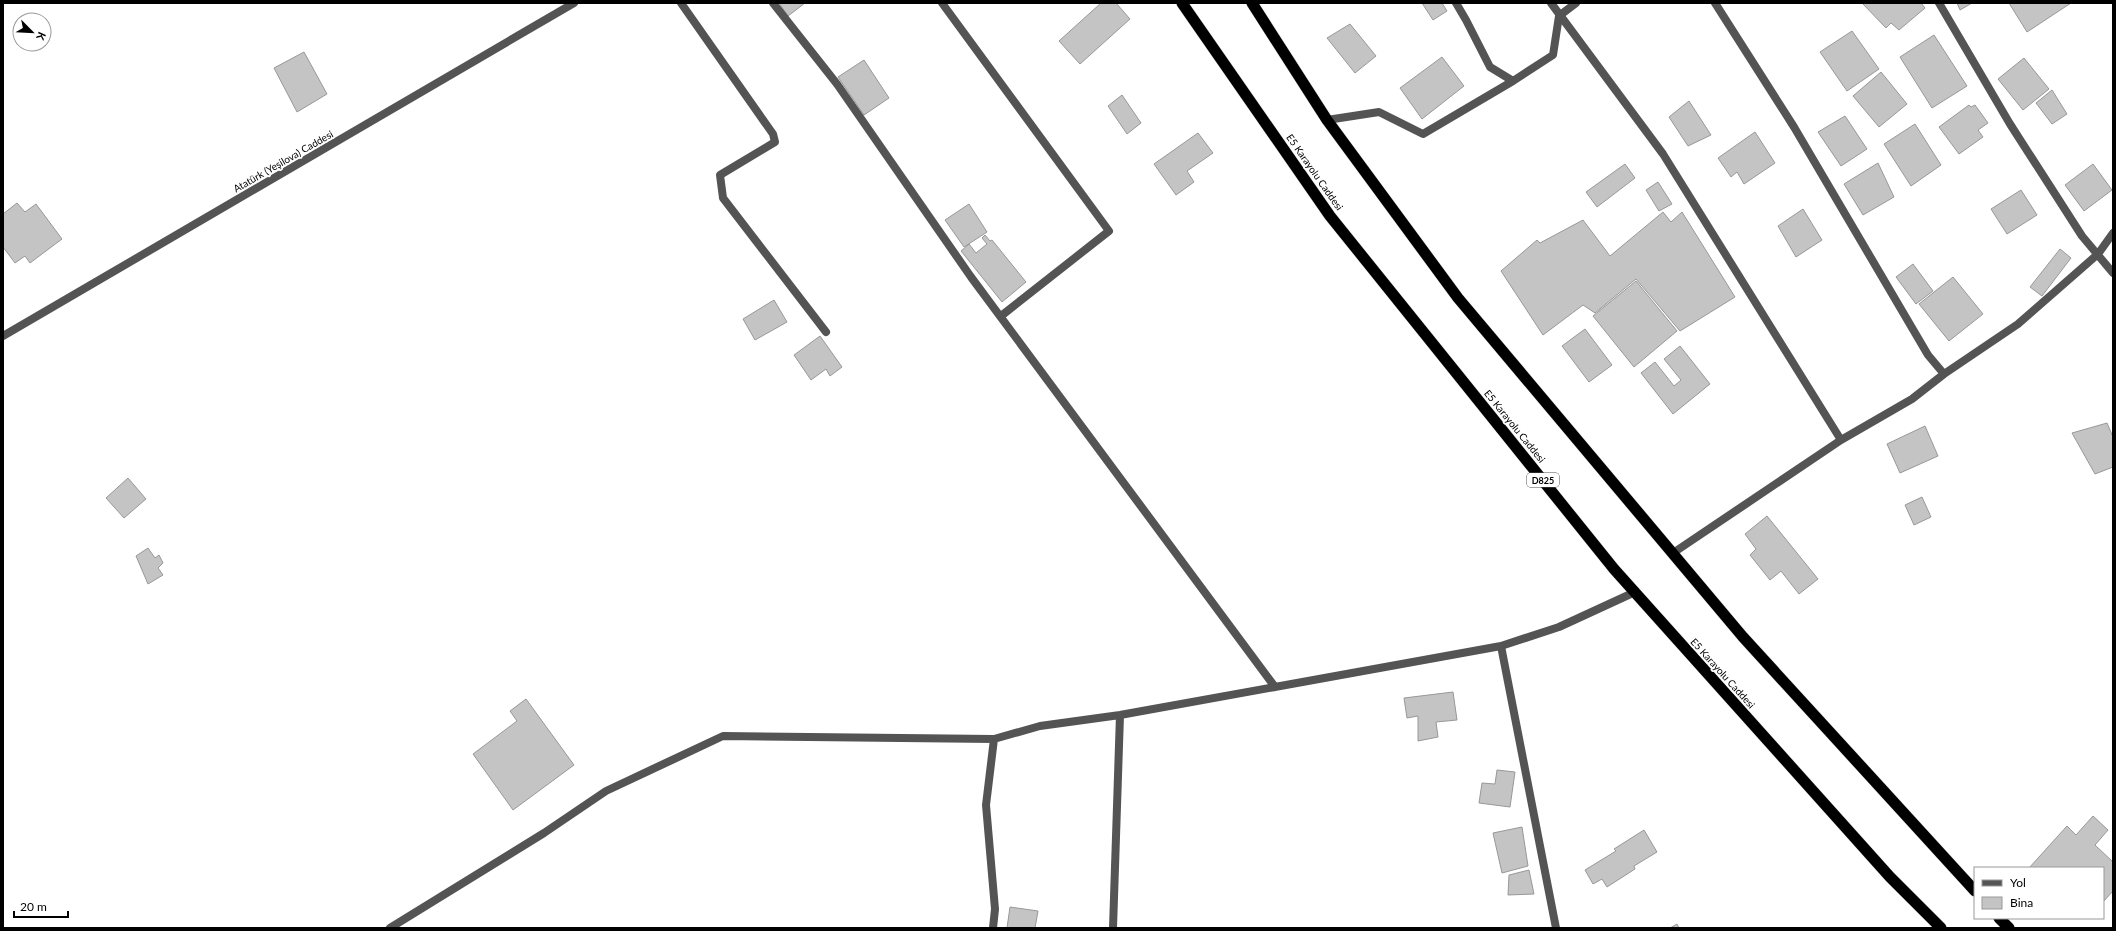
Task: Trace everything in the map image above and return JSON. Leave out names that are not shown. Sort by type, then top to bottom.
[{"type":"highway","name":"E5 Karayolu Caddesi","points":[[1182,3],[1330,216],[1634,592],[1890,877],[1941,928]]},
{"type":"highway","points":[[1252,3],[1327,120],[1458,298],[1743,636],[1974,890]]},
{"type":"highway","points":[[2000,919],[2008,928]]},
{"type":"street","name":"Atatürk (Yeşilova) Caddesi","points":[[3,336],[574,3]]},
{"type":"street","points":[[681,3],[773,134],[775,142],[720,175],[723,198],[826,332]]},
{"type":"street","points":[[773,3],[837,84],[971,277],[1275,687]]},
{"type":"street","points":[[942,3],[1109,231],[1001,316]]},
{"type":"street","points":[[1456,3],[1490,67],[1512,81]]},
{"type":"street","points":[[1551,3],[1559,16],[1663,154],[1841,440]]},
{"type":"street","points":[[1327,120],[1379,112],[1423,134],[1553,55],[1559,16],[1576,3]]},
{"type":"street","points":[[1715,3],[1794,127],[1928,355],[1944,374]]},
{"type":"street","points":[[1939,3],[2010,124],[2082,236],[2113,273]]},
{"type":"street","points":[[1673,553],[1841,440],[1912,399],[1944,374],[2018,324],[2098,254],[2113,233]]},
{"type":"street","points":[[390,928],[544,833],[606,791],[723,736],[994,739],[1040,726],[1120,715],[1501,646],[1559,627],[1634,592]]},
{"type":"street","points":[[1501,646],[1556,928]]},
{"type":"street","points":[[1113,928],[1120,715]]},
{"type":"street","points":[[993,928],[995,909],[986,805],[994,739]]},
{"type":"building","points":[[779,3],[805,3],[788,16]]},
{"type":"building","points":[[1101,3],[1116,3],[1130,19],[1080,64],[1059,41]]},
{"type":"building","points":[[1422,3],[1442,3],[1447,11],[1433,20]]},
{"type":"building","points":[[1921,3],[1925,8],[1899,30],[1891,23],[1886,28],[1863,4]]},
{"type":"building","points":[[1957,3],[1972,3],[1960,10]]},
{"type":"building","points":[[2009,3],[2071,3],[2027,32]]},
{"type":"building","points":[[1350,24],[1376,56],[1355,73],[1327,38]]},
{"type":"building","points":[[1852,31],[1879,69],[1847,91],[1820,52]]},
{"type":"building","points":[[1934,35],[1967,86],[1932,108],[1900,57]]},
{"type":"building","points":[[304,52],[327,94],[297,112],[274,68]]},
{"type":"building","points":[[1442,57],[1464,86],[1422,119],[1400,88]]},
{"type":"building","points":[[2024,58],[2049,89],[2023,110],[1998,79]]},
{"type":"building","points":[[864,60],[889,98],[864,115],[838,77]]},
{"type":"building","points":[[1881,72],[1907,104],[1879,127],[1853,96]]},
{"type":"building","points":[[2052,90],[2067,114],[2052,124],[2036,103]]},
{"type":"building","points":[[1122,95],[1141,123],[1127,134],[1108,106]]},
{"type":"building","points":[[1689,101],[1711,135],[1688,146],[1669,117]]},
{"type":"building","points":[[1969,105],[1971,107],[1975,105],[1988,123],[1978,130],[1983,137],[1959,154],[1939,127]]},
{"type":"building","points":[[1845,116],[1867,149],[1841,166],[1818,132]]},
{"type":"building","points":[[1915,124],[1941,165],[1911,186],[1884,144]]},
{"type":"building","points":[[1755,132],[1775,163],[1744,184],[1737,172],[1731,177],[1718,158]]},
{"type":"building","points":[[1198,133],[1213,153],[1187,171],[1194,182],[1176,195],[1154,164]]},
{"type":"building","points":[[1878,163],[1894,197],[1863,215],[1844,184]]},
{"type":"building","points":[[1625,164],[1635,178],[1597,207],[1586,192]]},
{"type":"building","points":[[2093,164],[2112,190],[2084,211],[2065,185]]},
{"type":"building","points":[[1658,182],[1672,204],[1659,211],[1646,190]]},
{"type":"building","points":[[2021,190],[2037,215],[2007,234],[1991,209]]},
{"type":"building","points":[[17,203],[25,212],[36,204],[62,239],[30,263],[25,256],[15,263],[3,247],[3,214]]},
{"type":"building","points":[[969,204],[987,232],[964,247],[945,220]]},
{"type":"building","points":[[1803,209],[1822,240],[1796,257],[1778,226]]},
{"type":"building","points":[[1663,212],[1671,222],[1682,212],[1735,297],[1680,331],[1636,279],[1595,313],[1583,305],[1543,335],[1501,271],[1537,240],[1540,243],[1583,220],[1610,256]]},
{"type":"building","points":[[985,235],[990,241],[992,240],[1026,282],[1002,302],[961,251],[969,244],[976,253],[987,244],[982,238]]},
{"type":"building","points":[[2060,249],[2071,258],[2042,296],[2030,287]]},
{"type":"building","points":[[1913,264],[1933,291],[1916,304],[1896,277]]},
{"type":"building","points":[[1953,277],[1983,314],[1949,341],[1919,304]]},
{"type":"building","points":[[1636,281],[1677,331],[1634,367],[1593,316]]},
{"type":"building","points":[[774,300],[787,322],[755,340],[743,319]]},
{"type":"building","points":[[1585,329],[1612,365],[1589,382],[1562,346]]},
{"type":"building","points":[[820,336],[842,367],[830,376],[826,369],[811,380],[794,355]]},
{"type":"building","points":[[1680,346],[1710,384],[1673,414],[1641,373],[1655,362],[1674,386],[1681,380],[1664,359]]},
{"type":"building","points":[[2107,423],[2113,437],[2113,467],[2095,474],[2072,433]]},
{"type":"building","points":[[1925,426],[1938,456],[1900,473],[1887,444]]},
{"type":"building","points":[[128,478],[146,499],[124,518],[106,498]]},
{"type":"building","points":[[1922,497],[1931,517],[1914,525],[1905,505]]},
{"type":"building","points":[[1767,516],[1818,579],[1799,594],[1781,571],[1770,580],[1750,555],[1756,549],[1745,534]]},
{"type":"building","points":[[148,548],[155,558],[159,555],[163,563],[158,568],[163,575],[148,584],[136,556]]},
{"type":"building","points":[[1453,692],[1457,720],[1436,722],[1438,737],[1418,741],[1418,716],[1407,718],[1404,698]]},
{"type":"building","points":[[526,699],[574,765],[513,810],[473,754],[517,721],[510,711]]},
{"type":"building","points":[[1497,770],[1515,772],[1510,807],[1479,803],[1482,783],[1495,784]]},
{"type":"building","points":[[2093,816],[2108,830],[2095,845],[2113,862],[2113,891],[2104,901],[2104,867],[2030,867],[2067,826],[2076,835]]},
{"type":"building","points":[[1522,827],[1528,866],[1502,873],[1493,833]]},
{"type":"building","points":[[1644,830],[1657,852],[1634,866],[1635,869],[1607,887],[1602,879],[1593,884],[1585,870],[1616,851],[1614,849]]},
{"type":"building","points":[[1529,870],[1534,894],[1508,895],[1509,875]]},
{"type":"building","points":[[1010,907],[1038,911],[1035,928],[1007,928]]},
{"type":"building","points":[[1677,924],[1679,928],[1670,928]]}]
